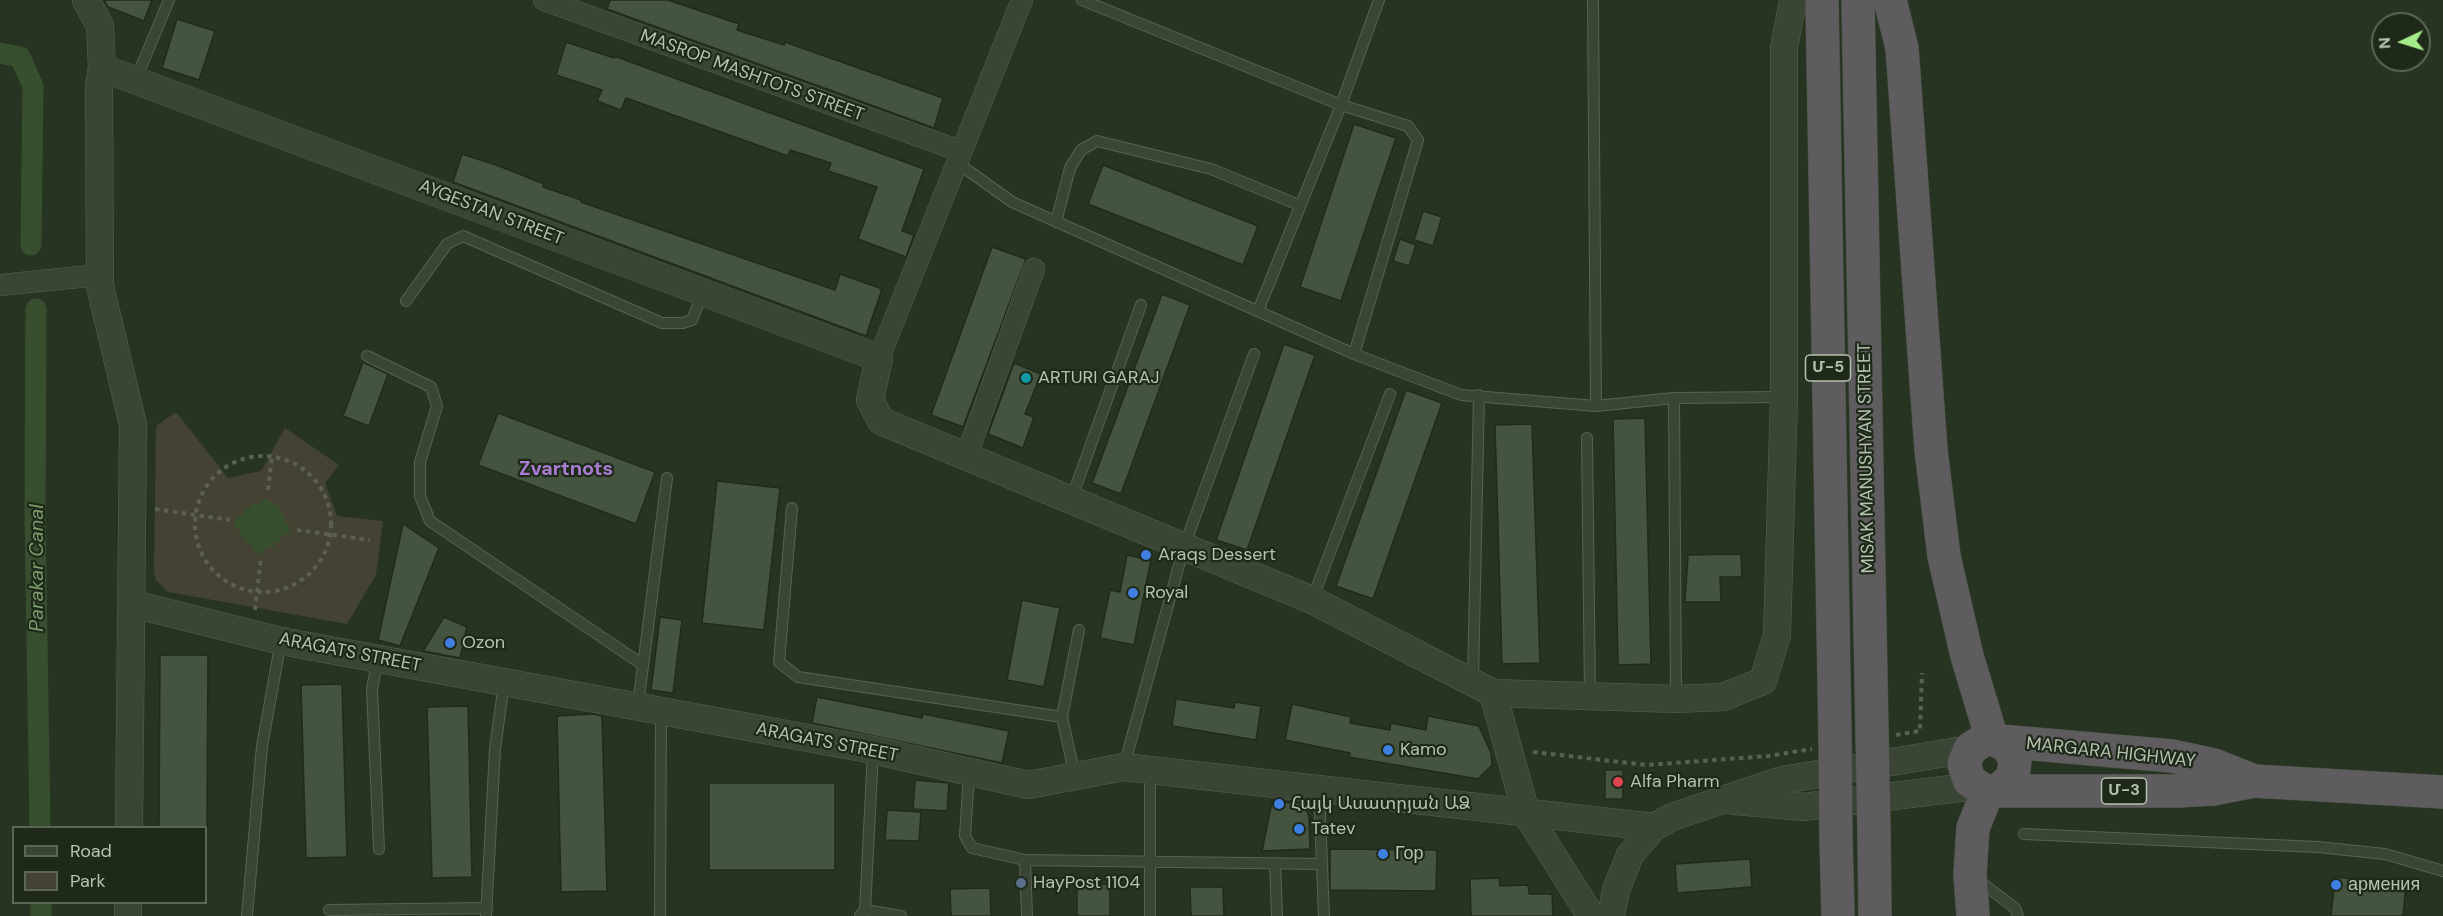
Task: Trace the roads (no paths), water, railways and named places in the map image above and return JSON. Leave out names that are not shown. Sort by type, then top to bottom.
[{"type":"highway","name":"MISAK MANUSHYAN STREET","points":[[1822,0],[1825,743],[1836,839],[1838,916]]},
{"type":"highway","name":"MISAK MANUSHYAN STREET","points":[[1858,0],[1882,734],[1874,834],[1875,916]]},
{"type":"highway","points":[[1890,0],[1902,48],[1931,450],[1944,556],[1988,743],[1964,764],[1966,772],[1984,789],[1983,803],[1973,828],[1970,874],[1972,916]]},
{"type":"highway","name":"MARGARA HIGHWAY","points":[[1988,743],[2172,756],[2214,765],[2254,781]]},
{"type":"highway","name":"MARGARA HIGHWAY","points":[[1984,789],[2007,784],[2015,769],[2013,753],[1988,743]]},
{"type":"highway","name":"MARGARA HIGHWAY","points":[[1984,789],[2178,791],[2212,789],[2254,781],[2443,792]]},
{"type":"street","points":[[86,0],[100,26],[102,68],[99,86],[99,275],[133,425],[129,826]]},
{"type":"street","name":"MASROP MASHTOTS STREET","points":[[544,0],[959,158]]},
{"type":"street","points":[[1022,0],[879,358],[870,400],[881,421],[1312,600],[1483,688],[1590,696],[1676,699],[1723,697],[1763,681],[1777,635],[1784,397],[1784,48],[1792,0]]},
{"type":"street","name":"AYGESTAN STREET","points":[[102,68],[879,358]]},
{"type":"street","points":[[966,457],[1034,270]]},
{"type":"street","points":[[0,285],[99,275]]},
{"type":"street","name":"ARAGATS STREET","points":[[133,604],[281,641],[650,711],[873,750],[1028,785],[1137,768],[1654,827]]},
{"type":"street","points":[[1483,688],[1509,749],[1526,813],[1591,916]]},
{"type":"street","name":"MARGARA HIGHWAY","points":[[1611,916],[1616,890],[1629,855],[1654,827],[1690,809],[1728,800],[1782,780],[1988,743]]},
{"type":"street","name":"MARGARA HIGHWAY","points":[[1728,800],[1803,807],[1984,789]]},
{"type":"lane","points":[[136,80],[169,0]]},
{"type":"lane","points":[[1082,0],[1341,105],[1408,126],[1419,140],[1354,354]]},
{"type":"lane","points":[[1258,311],[1341,105],[1379,0]]},
{"type":"lane","points":[[1593,0],[1596,406]]},
{"type":"lane","points":[[1056,222],[1070,168],[1081,150],[1098,141],[1211,170],[1299,205]]},
{"type":"lane","points":[[959,158],[1012,202],[1354,354],[1461,395],[1596,406],[1674,398],[1784,397]]},
{"type":"lane","points":[[406,302],[447,244],[463,237],[663,323],[683,323],[692,320],[704,292]]},
{"type":"lane","points":[[1071,500],[1142,305]]},
{"type":"lane","points":[[1150,916],[1150,862],[1137,768],[1184,547],[1254,354]]},
{"type":"lane","points":[[367,356],[431,387],[437,406],[420,462],[420,496],[430,521],[643,665]]},
{"type":"lane","points":[[1312,600],[1390,394]]},
{"type":"lane","points":[[1479,395],[1483,688]]},
{"type":"lane","points":[[1674,398],[1676,699]]},
{"type":"lane","points":[[1587,438],[1590,696]]},
{"type":"lane","points":[[660,916],[650,711],[643,665],[666,478]]},
{"type":"lane","points":[[792,508],[779,662],[798,677],[1062,717]]},
{"type":"lane","points":[[1075,776],[1062,717],[1079,630]]},
{"type":"lane","points":[[247,916],[262,746],[281,641]]},
{"type":"lane","points":[[378,658],[372,689],[379,849]]},
{"type":"lane","points":[[329,910],[487,912],[495,749],[504,683]]},
{"type":"lane","points":[[873,750],[862,913],[902,916]]},
{"type":"lane","points":[[969,772],[965,836],[972,848],[1025,860],[1322,864]]},
{"type":"lane","points":[[1319,789],[1324,916]]},
{"type":"lane","points":[[2024,834],[2318,847],[2385,854],[2443,871]]},
{"type":"lane","points":[[1025,860],[1028,916]]},
{"type":"lane","points":[[1275,863],[1277,916]]},
{"type":"lane","points":[[1970,874],[2015,908],[2018,916]]},
{"type":"waterway","name":"Parakar Canal","points":[[0,53],[20,57],[33,86],[31,245]]},
{"type":"waterway","name":"Parakar Canal","points":[[36,309],[35,517],[40,826]]},
{"type":"waterway","name":"Parakar Canal","points":[[41,904],[41,916]]},
{"type":"place","name":"ARTURI GARAJ","points":[[1026,378]]},
{"type":"place","name":"Araqs Dessert","points":[[1146,555]]},
{"type":"place","name":"Royal","points":[[1133,593]]},
{"type":"place","name":"Ozon","points":[[450,643]]},
{"type":"place","name":"Kamo","points":[[1388,750]]},
{"type":"place","name":"Alfa Pharm","points":[[1618,782]]},
{"type":"place","name":"Հայկ Ասատրյան ԱՁ","points":[[1279,804]]},
{"type":"place","name":"Tatev","points":[[1299,829]]},
{"type":"place","name":"Гор","points":[[1383,854]]},
{"type":"place","name":"HayPost 1104","points":[[1021,883]]},
{"type":"place","name":"армения","points":[[2336,885]]},
{"type":"district","name":"Zvartnots","points":[[566,470]]}]
